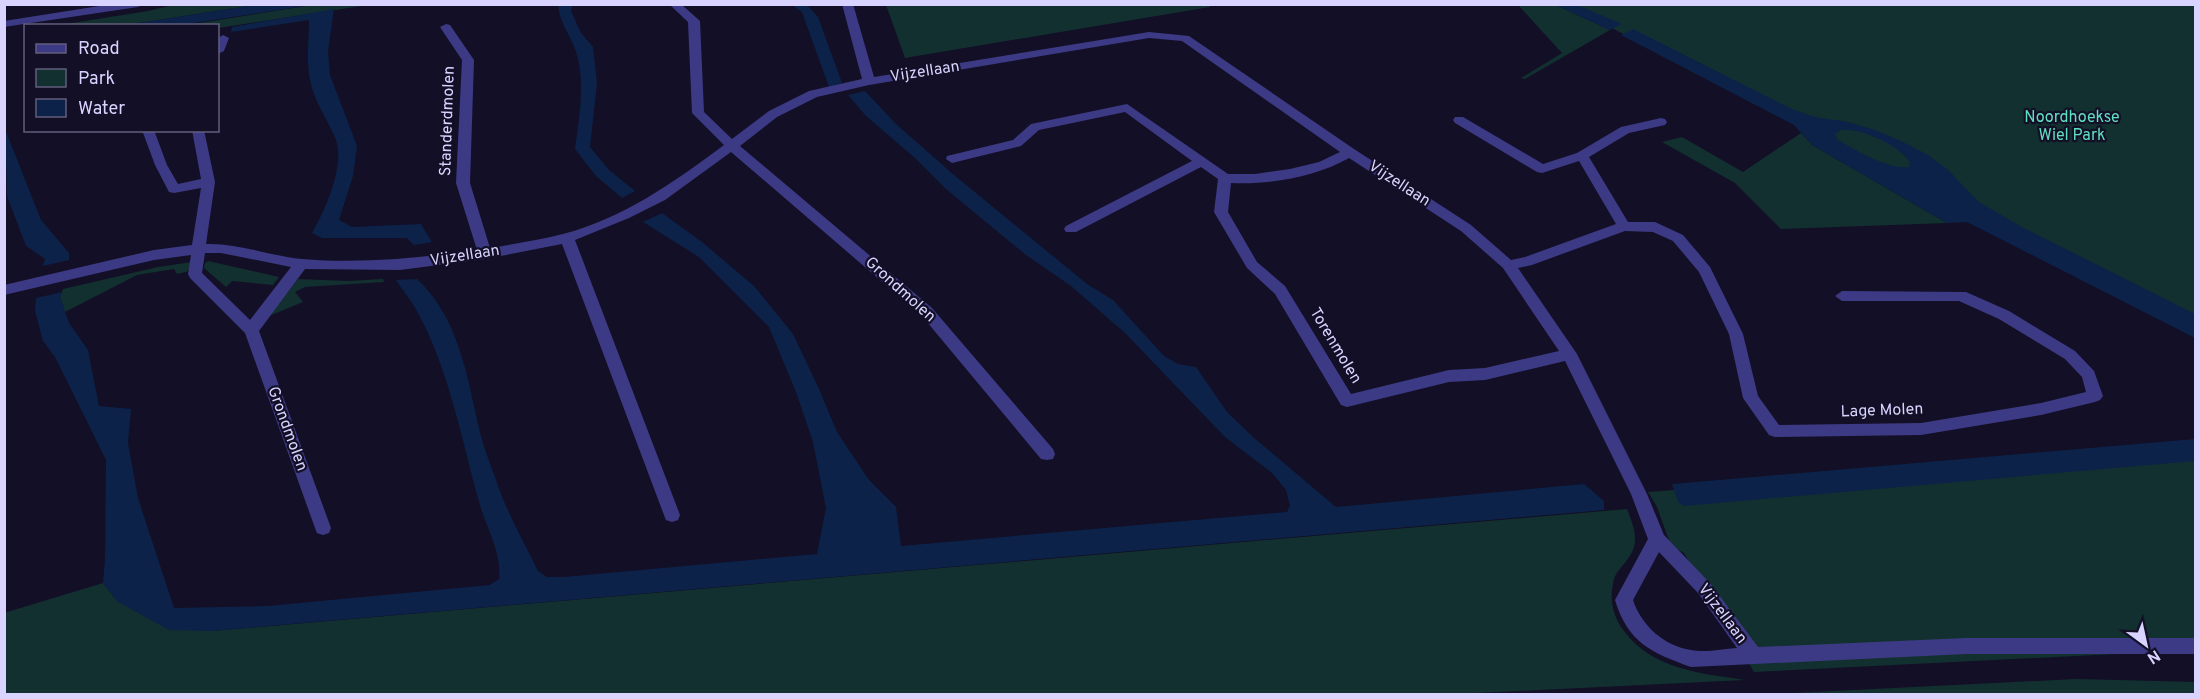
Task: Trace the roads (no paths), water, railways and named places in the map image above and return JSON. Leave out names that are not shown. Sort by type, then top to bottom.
[{"type":"street","points":[[4,24],[138,4]]},
{"type":"street","points":[[674,4],[694,21],[698,113],[732,146]]},
{"type":"street","points":[[847,4],[869,81]]},
{"type":"street","name":"Standerdmolen","points":[[446,27],[468,60],[463,183],[485,254]]},
{"type":"street","name":"Vijzellaan","points":[[4,290],[154,255],[196,249],[221,248],[301,264],[400,265],[485,254],[567,238],[624,215],[660,196],[732,146],[773,114],[813,94],[869,81],[1149,35],[1185,38],[1349,152],[1466,228],[1508,265],[1569,354],[1638,494],[1657,539],[1704,588],[1753,655]]},
{"type":"street","points":[[219,48],[223,38]]},
{"type":"street","points":[[952,159],[1017,143],[1035,127],[1127,108],[1225,178],[1241,180],[1278,176],[1338,161],[1349,152]]},
{"type":"street","points":[[1459,120],[1542,169],[1582,156],[1625,130],[1661,122]]},
{"type":"street","points":[[149,132],[161,165],[174,189],[208,182]]},
{"type":"street","points":[[196,249],[208,182],[198,132]]},
{"type":"street","name":"Grondmolen","points":[[732,146],[927,312],[1047,453]]},
{"type":"street","points":[[1582,156],[1624,226]]},
{"type":"street","points":[[1071,229],[1202,161]]},
{"type":"street","name":"Torenmolen","points":[[1225,178],[1221,212],[1252,265],[1280,290],[1347,401],[1449,376],[1485,374],[1569,354]]},
{"type":"street","name":"Lage Molen","points":[[1508,265],[1527,262],[1624,226],[1655,227],[1678,238],[1705,270],[1736,334],[1751,398],[1775,431],[1920,429],[2041,409],[2095,396],[2089,375],[2070,355],[2004,315],[1961,296],[1842,296]]},
{"type":"street","points":[[567,238],[672,515]]},
{"type":"street","name":"Grondmolen","points":[[196,249],[195,274],[251,330],[323,528]]},
{"type":"street","points":[[251,330],[301,264]]},
{"type":"street","name":"Vijzellaan","points":[[1657,539],[1624,600],[1627,617],[1657,646],[1691,659],[1753,655]]},
{"type":"street","points":[[1753,655],[1966,646],[2196,646]]},
{"type":"water","points":[[255,5],[312,5],[187,24],[132,24]]},
{"type":"water","points":[[558,5],[573,5],[571,11],[581,33],[593,47],[597,83],[590,147],[609,170],[635,191],[622,198],[596,176],[575,149],[581,100],[581,76],[576,52]]},
{"type":"water","points":[[792,5],[807,5],[818,17],[842,83],[829,87],[802,12]]},
{"type":"water","points":[[1556,5],[1577,5],[1622,24],[1610,30]]},
{"type":"water","points":[[334,9],[328,51],[330,75],[357,146],[353,176],[339,220],[352,227],[421,224],[432,242],[414,245],[407,238],[322,238],[312,233],[332,188],[336,175],[338,151],[336,140],[318,103],[310,80],[309,20],[231,32],[232,27]]},
{"type":"water","points":[[1633,29],[1792,109],[1815,117],[1848,122],[1875,130],[1928,155],[1947,169],[1979,202],[2020,226],[2195,314],[2195,338],[1967,222],[1947,223],[1812,145],[1794,125],[1621,35]],"holes":[[[1841,130],[1869,135],[1888,144],[1910,162],[1909,167],[1882,162],[1837,139],[1835,134]]]},
{"type":"water","points":[[865,91],[896,124],[954,175],[1087,284],[1113,300],[1164,356],[1178,364],[1196,367],[1227,412],[1336,507],[1584,484],[1604,501],[1604,510],[212,631],[169,630],[118,602],[103,583],[106,460],[55,357],[43,341],[35,311],[36,298],[62,292],[60,297],[69,323],[88,350],[99,406],[131,409],[128,443],[138,498],[174,608],[267,606],[490,585],[499,579],[496,551],[480,505],[445,378],[426,329],[396,280],[417,279],[443,311],[465,368],[482,441],[500,492],[538,571],[547,577],[817,554],[826,508],[813,442],[796,392],[769,327],[699,257],[643,222],[662,213],[702,242],[754,286],[793,334],[837,432],[869,480],[896,507],[901,546],[1287,512],[1290,506],[1286,490],[1272,473],[1225,437],[1125,333],[1071,286],[1026,255],[946,189],[915,158],[866,116],[848,95]]},
{"type":"water","points":[[5,129],[41,220],[69,253],[69,260],[43,266],[45,259],[26,246],[7,196]]},
{"type":"water","points":[[2195,439],[2195,461],[1684,506],[1678,502],[1672,484]]},
{"type":"park label","name":"Noordhoekse Wiel Park","points":[[2072,127]]}]
